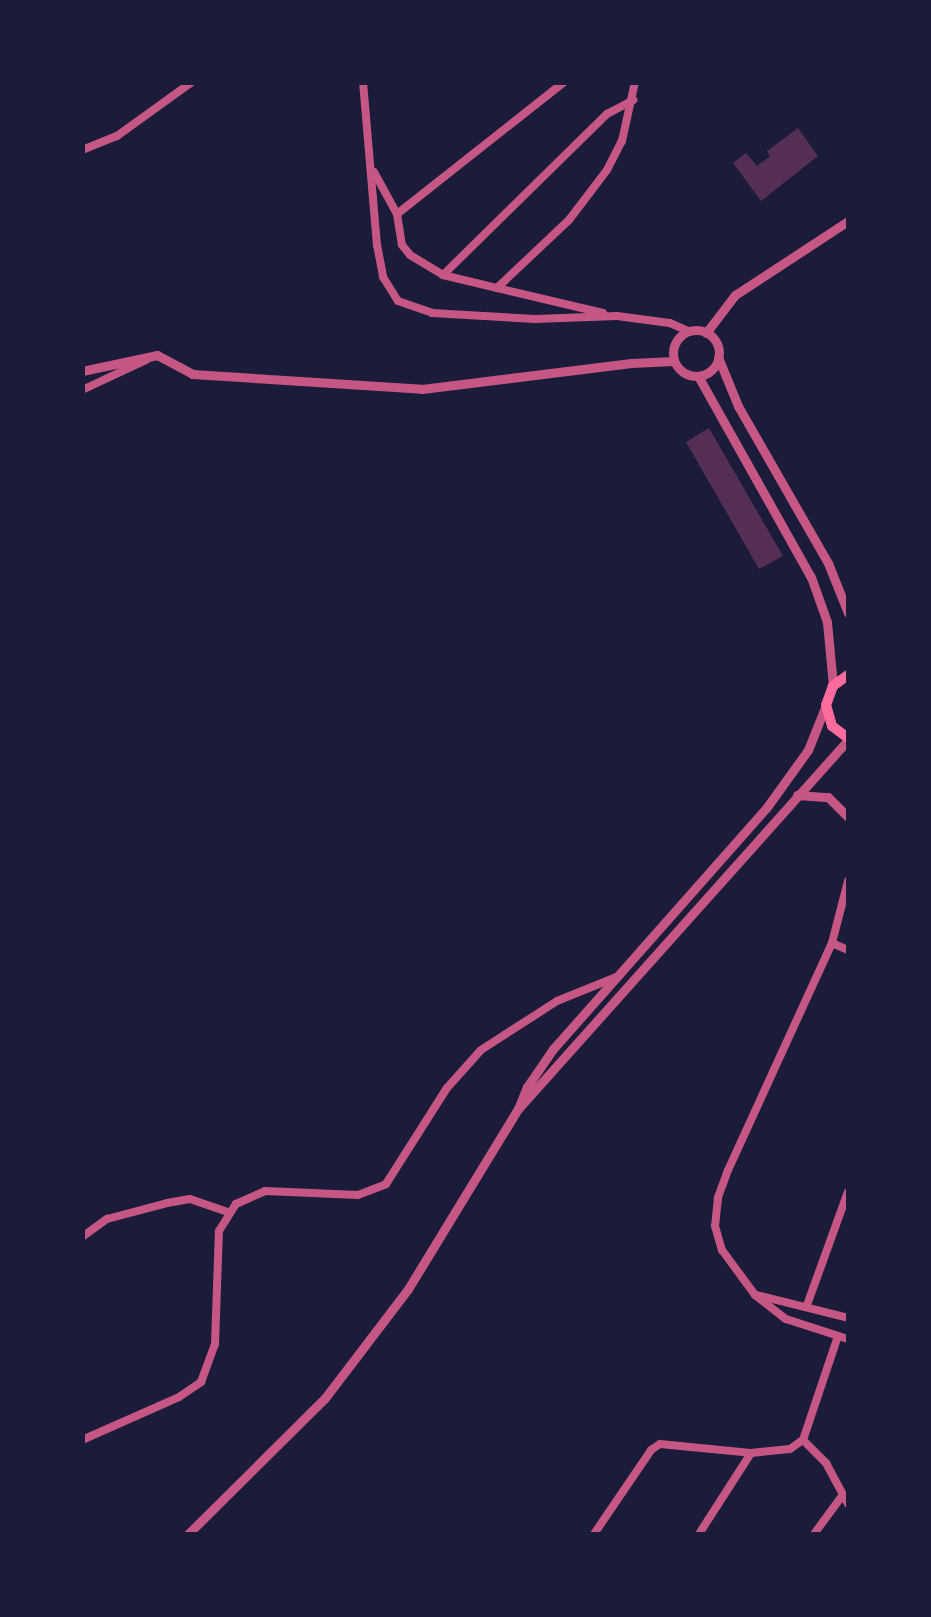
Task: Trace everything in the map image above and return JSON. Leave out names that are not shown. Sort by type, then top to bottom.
[{"type":"main road","points":[[848,675],[833,686],[826,705],[832,726],[848,739]]},
{"type":"street","points":[[83,149],[117,136],[192,82]]},
{"type":"street","points":[[363,82],[380,262],[389,292],[398,300],[432,313],[474,318],[617,316]]},
{"type":"street","points":[[397,214],[564,82]]},
{"type":"street","points":[[496,288],[569,220],[608,170],[622,142],[635,82]]},
{"type":"street","points":[[444,274],[607,114],[632,100]]},
{"type":"street","points":[[371,152],[375,175],[397,214],[402,245],[410,256],[444,274],[496,288],[706,333],[716,343],[738,406],[828,564],[848,613]]},
{"type":"street","points":[[706,333],[735,295],[848,221]]},
{"type":"street","points":[[690,332],[674,346],[674,362],[684,373],[698,376],[712,370],[718,357]]},
{"type":"street","points":[[82,371],[157,355],[192,374],[375,389],[422,389],[674,362]]},
{"type":"street","points":[[82,390],[157,355]]},
{"type":"street","points":[[698,376],[811,577],[827,622],[833,686]]},
{"type":"street","points":[[188,1534],[292,1434],[367,1344],[438,1243],[542,1064],[767,807],[808,750],[826,705]]},
{"type":"street","points":[[518,1109],[848,739]]},
{"type":"street","points":[[794,796],[828,798],[848,817]]},
{"type":"street","points":[[848,881],[832,944],[718,1198],[715,1226],[722,1250],[755,1295],[786,1318],[848,1338]]},
{"type":"street","points":[[832,944],[848,950]]},
{"type":"street","points":[[627,964],[640,974]]},
{"type":"street","points":[[82,1440],[179,1397],[201,1382],[214,1354],[218,1242],[228,1212],[244,1197],[265,1190],[358,1195],[386,1184],[397,1173],[447,1088],[480,1050],[557,1001],[616,977]]},
{"type":"street","points":[[608,986],[621,994]]},
{"type":"street","points":[[807,1305],[848,1192]]},
{"type":"street","points":[[82,1237],[106,1219],[190,1199],[228,1212]]},
{"type":"street","points":[[755,1295],[848,1318]]},
{"type":"street","points":[[594,1534],[655,1446],[669,1442],[751,1453],[790,1450],[803,1440],[838,1336]]},
{"type":"street","points":[[803,1440],[826,1463],[848,1504]]},
{"type":"street","points":[[699,1534],[751,1453]]},
{"type":"street","points":[[814,1534],[842,1496]]},
{"type":"building","points":[[798,128],[818,156],[761,201],[733,163],[746,153],[757,166],[770,156],[767,151]]},
{"type":"building","points":[[709,428],[783,556],[759,569],[686,442]]}]
